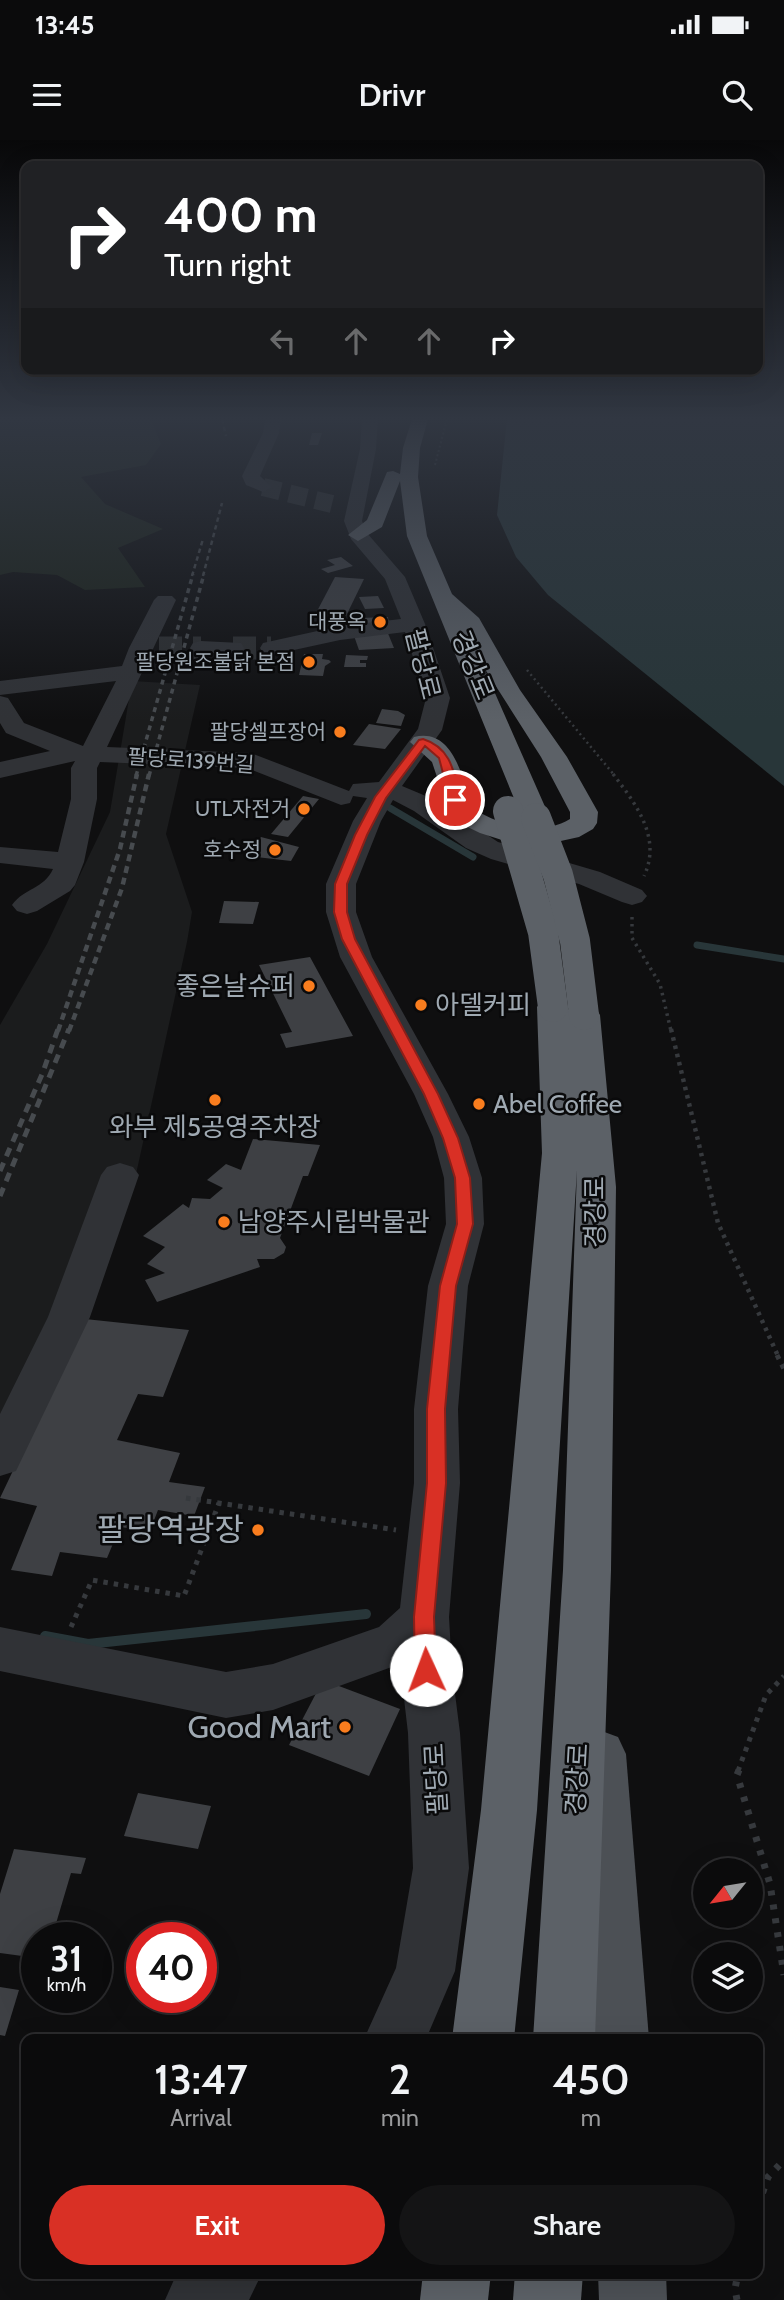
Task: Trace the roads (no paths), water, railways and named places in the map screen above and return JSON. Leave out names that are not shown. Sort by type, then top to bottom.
[{"type":"highway","points":[[358,535],[376,520]]},
{"type":"highway","name":"경강로","points":[[396,520],[404,551],[485,751]]},
{"type":"highway","name":"경강로","points":[[413,520],[417,536],[446,599],[514,805],[558,875],[575,942],[510,1796],[484,2034]]},
{"type":"highway","points":[[423,742],[434,746],[444,757],[461,813],[481,826],[500,833],[538,837],[562,834],[583,823],[584,812],[554,757],[508,690],[471,624],[446,599]]},
{"type":"highway","name":"경강로","points":[[564,2034],[587,1570],[597,1187],[569,1011]]},
{"type":"highway","points":[[454,2300],[456,2279]]},
{"type":"highway","points":[[547,2300],[549,2279]]},
{"type":"main road","points":[[587,1570],[618,2034]]},
{"type":"main road","points":[[632,2279],[633,2300]]},
{"type":"street","points":[[353,520],[358,535]]},
{"type":"street","name":"팔당로","points":[[358,535],[395,577],[414,624],[438,698],[430,730],[377,805],[341,884],[341,912],[356,957],[431,1094],[451,1138],[463,1178],[465,1224],[448,1286],[436,1409],[437,1483],[424,1617],[426,1670],[434,1733],[441,1868],[425,1971],[397,2034]]},
{"type":"street","points":[[27,905],[60,885],[70,862],[84,799],[84,754],[149,648],[165,600]]},
{"type":"street","points":[[271,648],[340,633],[414,624]]},
{"type":"street","points":[[201,648],[233,648]]},
{"type":"street","points":[[0,688],[132,672]]},
{"type":"street","name":"팔당로139번길","points":[[0,703],[15,728],[84,754]]},
{"type":"street","name":"팔당로139번길","points":[[0,771],[84,754],[251,761],[341,797]]},
{"type":"street","points":[[377,805],[354,791],[341,797],[354,814],[377,805],[419,801],[477,843],[521,860],[586,877],[632,897]]},
{"type":"street","points":[[0,855],[70,862]]},
{"type":"street","points":[[0,1460],[69,1317],[120,1175]]},
{"type":"street","points":[[0,1649],[226,1695],[273,1687],[397,1643],[424,1617]]},
{"type":"street","points":[[198,2300],[221,2279]]},
{"type":"waterway","points":[[390,808],[473,857]]},
{"type":"waterway","points":[[697,945],[784,959]]},
{"type":"waterway","points":[[45,1636],[88,1644],[366,1614]]},
{"type":"tunnel","points":[[159,648],[201,648]]},
{"type":"tunnel","points":[[233,648],[271,648]]},
{"type":"railway","points":[[203,576],[218,520]]},
{"type":"railway","points":[[192,576],[203,539]]},
{"type":"railway","points":[[136,776],[193,574]]},
{"type":"railway","points":[[149,776],[204,574]]},
{"type":"railway","points":[[58,1031],[120,849],[137,774]]},
{"type":"railway","points":[[69,1031],[122,888],[149,774]]},
{"type":"railway","points":[[0,1171],[43,1072],[58,1029]]},
{"type":"railway","points":[[0,1196],[69,1029]]},
{"type":"place","name":"대풍옥","points":[[380,622]]},
{"type":"place","name":"팔당원조불닭 본점","points":[[309,662]]},
{"type":"place","name":"팔당셀프장어","points":[[340,732]]},
{"type":"place","name":"UTL자전거","points":[[304,809]]},
{"type":"place","name":"호수정","points":[[275,850]]},
{"type":"place","name":"좋은날슈퍼","points":[[309,986]]},
{"type":"place","name":"아델커피","points":[[421,1005]]},
{"type":"place","name":"와부 제5공영주차장","points":[[215,1100]]},
{"type":"place","name":"Abel Coffee","points":[[479,1104]]},
{"type":"place","name":"남양주시립박물관","points":[[224,1222]]},
{"type":"place","name":"팔당역광장","points":[[258,1530]]},
{"type":"place","name":"Good Mart","points":[[345,1727]]}]
